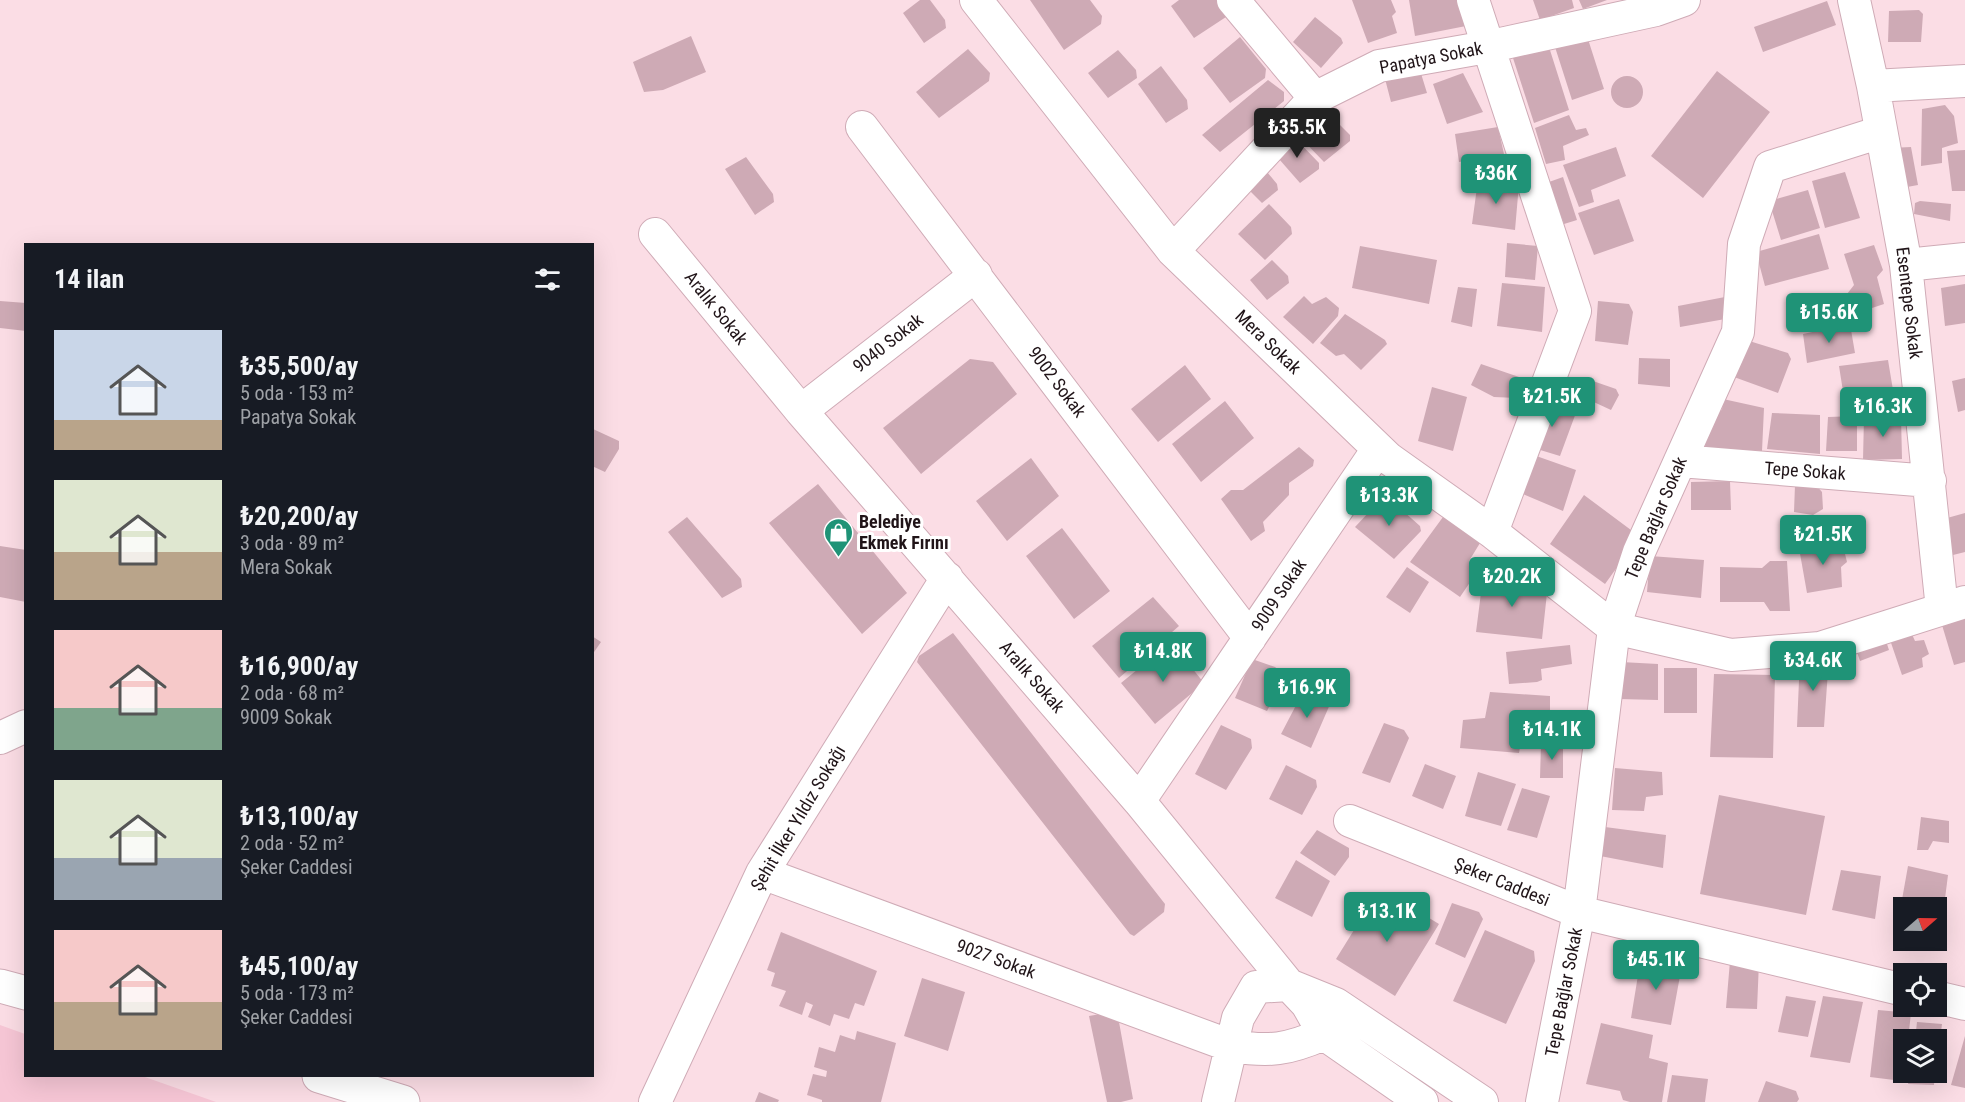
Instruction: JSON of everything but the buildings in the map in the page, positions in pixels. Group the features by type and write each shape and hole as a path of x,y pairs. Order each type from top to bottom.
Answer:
{"street":[{"name":"Mera Sokak","path":"976,0 1173,251 1388,458 1492,532 1614,628"},
{"path":"1233,0 1315,98"},
{"path":"1473,0 1575,311 1492,532"},
{"name":"Papatya Sokak","path":"1173,251 1315,98 1379,66 1487,47 1656,10 1684,0"},
{"name":"Esentepe Sokak","path":"1854,0 1873,86 1906,265 1930,481 1954,606"},
{"path":"1873,86 1965,81"},
{"name":"9002 Sokak","path":"862,126 1250,638"},
{"name":"Tepe Bağlar Sokak","path":"1547,1101 1579,912 1614,628 1639,552 1738,332 1744,244 1770,167 1881,132"},
{"name":"Aralık Sokak","path":"655,234 801,411 1139,801 1307,1005 1324,1034 1422,1102"},
{"path":"1906,265 1965,259"},
{"name":"9040 Sokak","path":"801,411 976,275"},
{"name":"9009 Sokak","path":"1139,801 1378,449"},
{"name":"Tepe Sokak","path":"1680,462 1930,481"},
{"name":"Şehit İlker Yıldız Sokağı","path":"656,1102 762,873 947,578"},
{"path":"1614,628 1731,655 1820,648 1954,606"},
{"path":"0,738 24,727"},
{"name":"Şeker Caddesi","path":"1350,821 1579,912 1893,987"},
{"name":"9027 Sokak","path":"762,873 1231,1046 1262,1051 1298,1045 1324,1034"},
{"path":"1218,1102 1238,1018 1256,987 1289,985 1336,1004 1482,1102"},
{"path":"0,986 24,992"},
{"path":"1947,1000 1965,1004"},
{"path":"321,1077 403,1102"}],"shaded area":[{"path":"0,1025 24,1034 24,1077 145,1077 216,1102 0,1102"}],"place":[{"name":"Belediye Ekmek Fırını","path":"838,558"}]}
